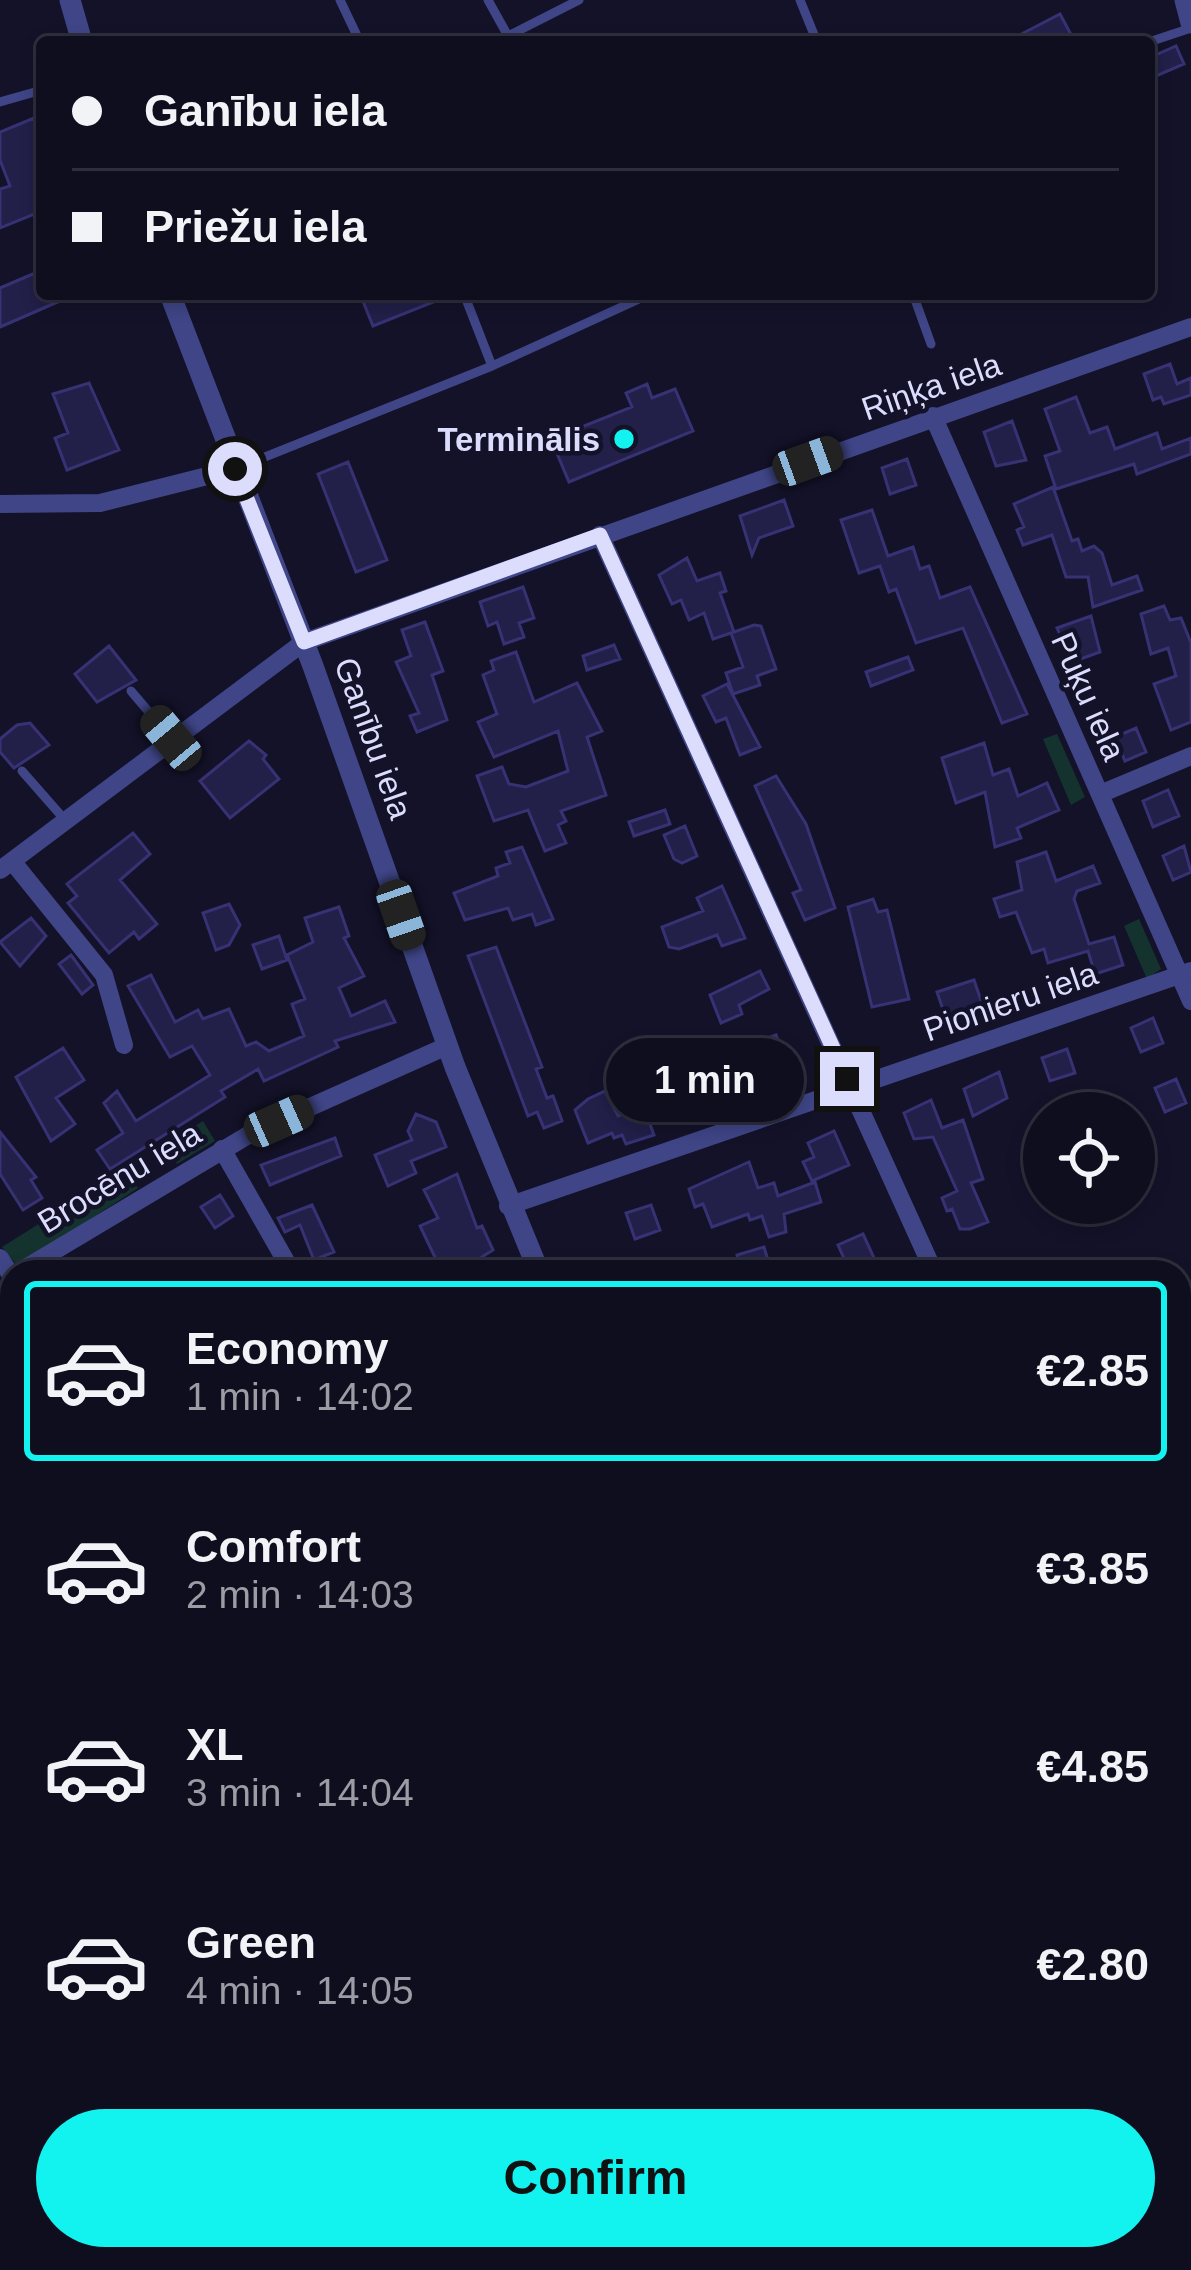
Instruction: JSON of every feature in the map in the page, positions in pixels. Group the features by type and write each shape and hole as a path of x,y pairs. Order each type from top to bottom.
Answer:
{"street":[{"path":"70,0 80,36"},
{"path":"1185,0 1191,26"},
{"name":"Ganību iela","path":"172,300 304,642 447,1046 533,1260"},
{"name":"Riņķa iela","path":"6,865 304,642 1191,327"},
{"name":"Puķu iela","path":"932,416 1185,973 1191,1001"},
{"path":"0,504 100,503 235,469"},
{"path":"600,535 929,1260"},
{"path":"1100,794 1191,756"},
{"path":"6,865 104,975 124,1045"},
{"name":"Pionieru iela","path":"508,1206 1185,973"},
{"name":"Brocēnu iela","path":"39,1260 222,1149 447,1046"},
{"path":"222,1149 285,1260"}],"lane":[{"path":"340,0 357,36"},
{"path":"488,0 508,36 579,0"},
{"path":"800,0 815,36"},
{"path":"1155,40 1191,26"},
{"path":"0,102 36,92"},
{"path":"466,300 492,366"},
{"path":"235,469 492,366 637,300"},
{"path":"916,300 931,344"},
{"path":"130,691 171,738"},
{"path":"22,771 65,820"}],"green space":[{"path":"1057,734 1085,797 1071,805 1043,739"},
{"path":"1139,919 1161,969 1147,979 1124,926"},
{"path":"203,1121 215,1141 177,1164 164,1145"},
{"path":"125,1170 138,1188 28,1260 13,1260 2,1247"}],"building":[{"path":"1060,14 1072,36 1018,36"},
{"path":"1176,46 1184,64 1155,76 1155,55"},
{"path":"34,118 36,123 36,213 0,228 0,189 10,186 0,160 0,132"},
{"path":"36,273 36,300 62,300 0,327 0,288"},
{"path":"362,300 438,300 373,326"},
{"path":"1170,364 1177,384 1191,378 1191,395 1164,404 1161,397 1153,400 1144,374"},
{"path":"89,383 119,450 67,470 55,438 68,433 53,394"},
{"path":"647,384 652,398 675,389 693,431 569,482 551,439 632,407 626,393"},
{"path":"1076,397 1090,433 1107,427 1115,449 1157,433 1162,449 1191,438 1191,454 1137,474 1134,464 1056,489 1045,456 1060,451 1045,409"},
{"path":"1012,421 1026,460 996,466 984,432"},
{"path":"907,459 916,485 890,494 882,468"},
{"path":"348,462 387,560 356,572 318,474"},
{"path":"1053,487 1072,541 1078,539 1082,551 1094,546 1102,553 1112,585 1137,576 1142,590 1093,607 1088,577 1066,577 1052,535 1023,545 1017,530 1024,527 1014,504"},
{"path":"784,500 793,526 759,538 752,555 740,516"},
{"path":"872,510 888,556 913,547 920,569 929,566 940,598 970,587 1027,714 1002,723 963,628 916,643 896,589 889,592 880,566 859,573 841,520"},
{"path":"687,558 697,581 720,573 726,591 720,593 734,632 713,639 704,613 689,620 681,600 672,604 659,575"},
{"path":"523,587 534,618 519,623 524,637 504,644 497,622 488,626 480,602"},
{"path":"1164,606 1170,620 1181,618 1191,643 1191,722 1171,730 1154,684 1176,676 1168,648 1151,654 1141,614"},
{"path":"1091,616 1100,652 1072,662 1057,628"},
{"path":"425,622 443,671 432,675 447,720 417,732 410,716 419,713 396,662 411,656 402,630"},
{"path":"761,626 776,669 757,676 760,685 733,694 726,673 743,667 731,633"},
{"path":"614,645 620,659 587,670 583,656"},
{"path":"109,646 136,680 97,702 75,674"},
{"path":"516,652 534,702 577,683 602,731 587,737 606,795 561,811 566,821 558,825 566,843 545,851 528,810 494,821 477,776 502,767 509,784 526,787 568,771 558,731 494,757 478,722 497,714 483,675 494,670 491,661"},
{"path":"908,657 913,670 871,686 866,672"},
{"path":"727,684 760,747 740,755 726,718 716,722 703,696"},
{"path":"30,723 49,745 14,768 0,752 0,739 17,725"},
{"path":"1136,728 1146,752 1125,761 1115,737"},
{"path":"249,741 266,755 263,759 279,779 230,818 200,781"},
{"path":"984,743 993,775 1009,769 1018,796 1047,783 1059,810 1017,828 1021,838 995,847 985,792 956,803 942,758"},
{"path":"776,776 806,824 835,908 805,920 793,893 801,890 755,786"},
{"path":"1168,790 1179,816 1153,827 1143,801"},
{"path":"665,810 670,824 634,836 629,822"},
{"path":"685,826 697,856 682,863 674,859 664,835"},
{"path":"133,833 150,854 120,880 157,924 139,939 134,932 109,953 68,903 77,896 67,884"},
{"path":"1184,846 1191,872 1173,880 1163,856"},
{"path":"522,847 553,919 536,925 532,914 513,920 508,908 465,920 454,893 498,876 496,868 510,863 506,852"},
{"path":"1046,852 1056,881 1093,866 1100,883 1077,891 1074,899 1089,944 1114,937 1123,965 1095,974 1088,951 1048,963 1044,949 1032,953 1016,912 1000,917 994,899 1022,890 1017,862"},
{"path":"722,886 745,938 722,946 717,935 679,949 669,947 662,927 703,911 697,898"},
{"path":"873,899 878,912 887,910 909,999 872,1007 848,907"},
{"path":"229,904 240,925 229,945 216,950 203,913"},
{"path":"339,907 349,936 344,938 364,976 339,988 351,1016 385,1001 395,1022 335,1041 338,1047 264,1081 258,1069 221,1091 225,1097 110,1169 97,1150 123,1133 104,1103 117,1091 136,1121 210,1075 192,1046 170,1057 128,986 151,975 175,1022 198,1010 203,1019 229,1009 246,1046 256,1042 269,1051 304,1036 292,1004 305,999 287,955 313,942 305,918"},
{"path":"31,918 46,936 20,966 0,942"},
{"path":"279,936 287,960 262,969 253,945"},
{"path":"496,947 542,1067 536,1069 547,1098 553,1096 562,1121 544,1128 537,1112 528,1116 468,956"},
{"path":"71,955 93,985 82,994 59,964"},
{"path":"760,971 769,989 739,1005 742,1014 721,1023 710,995"},
{"path":"974,980 986,1015 949,1027 937,992"},
{"path":"1153,1018 1163,1043 1141,1052 1131,1028"},
{"path":"776,1035 785,1057 727,1080 731,1091 650,1124 654,1135 626,1144 622,1135 614,1138 612,1133 588,1143 575,1110 588,1099 605,1091 618,1116 651,1105 645,1091 652,1088 648,1081 698,1060 693,1047 719,1037 726,1054"},
{"path":"63,1048 84,1080 56,1098 75,1124 51,1141 16,1077"},
{"path":"1067,1049 1075,1073 1050,1081 1042,1058"},
{"path":"999,1072 1007,1098 973,1116 964,1089"},
{"path":"1176,1079 1186,1103 1165,1112 1155,1088"},
{"path":"931,1100 942,1128 963,1120 983,1179 971,1183 988,1222 970,1229 960,1229 952,1209 947,1211 942,1198 957,1191 933,1137 914,1139 904,1113"},
{"path":"416,1114 436,1122 446,1147 411,1161 416,1173 388,1186 375,1155 412,1140 408,1131"},
{"path":"834,1131 849,1165 812,1181 803,1162 814,1157 808,1143"},
{"path":"0,1132 36,1177 31,1180 42,1198 23,1210 0,1174"},
{"path":"335,1138 341,1156 270,1185 261,1165"},
{"path":"749,1162 758,1188 774,1183 778,1196 815,1182 821,1202 784,1214 786,1232 769,1237 762,1216 750,1220 748,1214 712,1227 703,1204 695,1207 689,1189"},
{"path":"457,1174 477,1228 482,1226 493,1250 477,1260 436,1260 420,1226 438,1218 424,1190"},
{"path":"220,1195 233,1216 215,1228 201,1207"},
{"path":"312,1205 334,1252 314,1260 300,1225 285,1232 278,1218"},
{"path":"651,1205 660,1230 635,1239 626,1213"},
{"path":"863,1234 875,1260 845,1260 838,1245"},
{"path":"764,1247 768,1260 738,1260 737,1255"}],"place":[{"name":"Terminālis","path":"624,439"}],"route":[{"path":"235,469 304,642 600,535 847,1079"}]}
